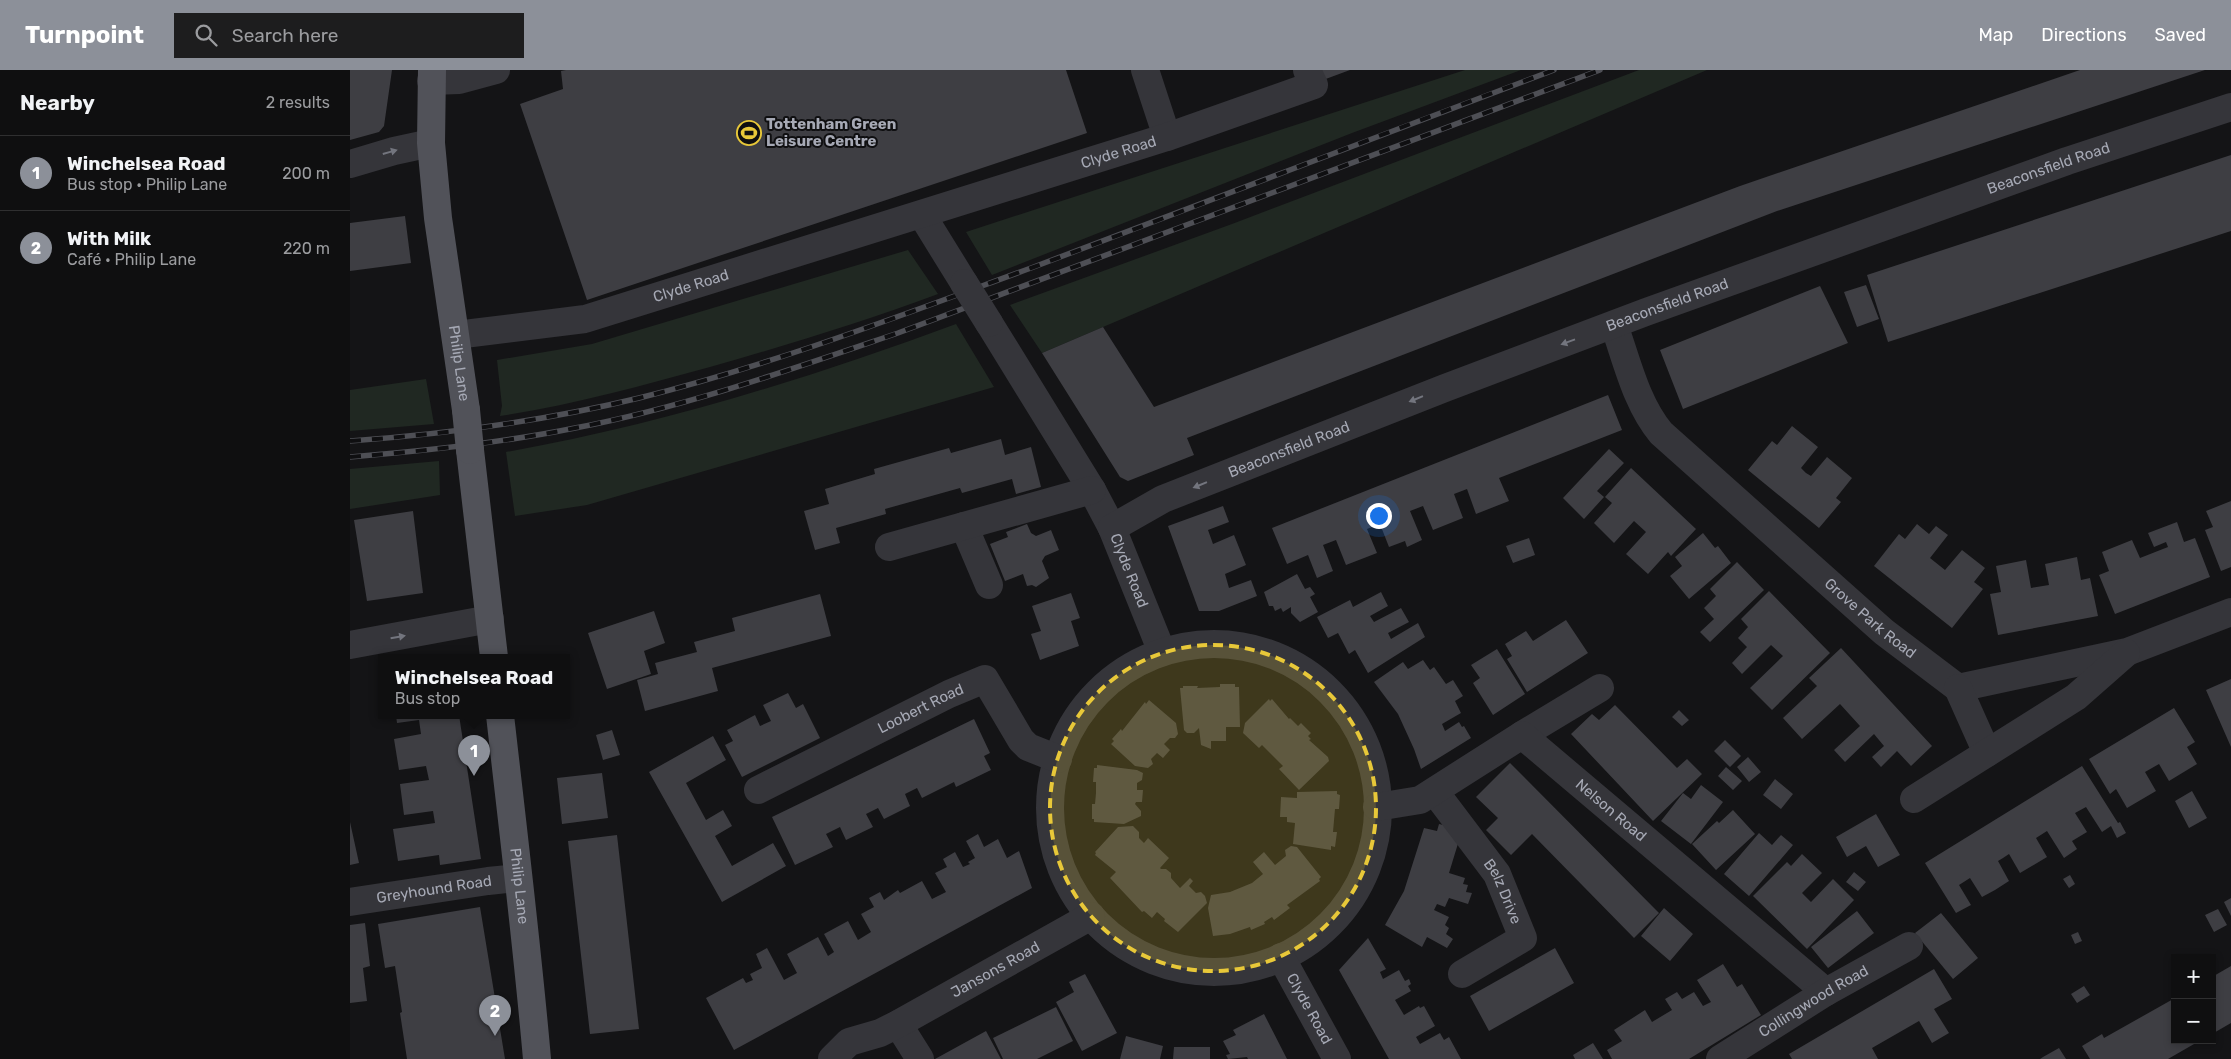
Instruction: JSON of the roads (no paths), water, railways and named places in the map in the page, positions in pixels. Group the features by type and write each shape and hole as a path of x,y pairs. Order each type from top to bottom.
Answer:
{"main road":[{"name":"Philip Lane","path":"431,75 431,143 438,218 466,410 494,654"},
{"name":"Philip Lane","path":"500,719 532,993 537,1059"}],"street":[{"path":"431,75 459,80 496,70"},
{"path":"1145,70 1167,137"},
{"name":"Clyde Road","path":"456,336 585,319 1167,137 1310,78"},
{"name":"Beaconsfield Road","path":"1112,528 1163,499 1445,388 2067,161 2231,107"},
{"path":"350,164 394,151 431,143"},
{"name":"Clyde Road","path":"922,215 1092,490 1112,528 1162,652"},
{"name":"Grove Park Road","path":"1614,325 1642,403 1650,420 1661,433 1884,632 1958,688"},
{"path":"888,547 1092,490"},
{"path":"964,526 989,585"},
{"path":"1987,753 1958,688 2127,652 2231,612"},
{"path":"350,645 490,619"},
{"path":"1195,645 1237,646 1278,658 1308,675 1334,697 1362,740 1373,773 1377,807 1374,841 1370,857 1356,889 1336,917 1311,940 1281,957 1258,966 1232,971 1181,969 1133,951 1105,931 1091,916 1065,876 1054,844 1051,827 1050,792 1058,759 1071,727 1080,713 1103,687 1130,667 1162,652 1195,645"},
{"path":"1914,799 2076,697 2127,652"},
{"name":"Loobert Road","path":"758,790 949,694 985,679 1020,740 1028,747 1058,759"},
{"path":"1377,807 1411,803 1435,792 1522,735 1600,688"},
{"name":"Nelson Road","path":"1522,735 1826,992"},
{"name":"Belz Drive","path":"1435,792 1497,874 1524,938 1462,974"},
{"name":"Greyhound Road","path":"350,902 518,878"},
{"name":"Jansons Road","path":"832,1059 849,1042 880,1033 898,1024 1091,916"},
{"name":"Collingwood Road","path":"1720,1059 1826,992 1909,946"},
{"name":"Clyde Road","path":"1281,957 1337,1059"},
{"path":"898,1024 920,1059"}],"railway":[{"path":"350,441 423,435 495,426 603,406 689,385 787,355 1031,268 1554,70"},
{"path":"350,457 463,446 547,433 657,409 738,386 898,333 1600,70"}],"place":[{"name":"Tottenham Green Leisure Centre","path":"749,133"},
{"name":"Winchelsea Road","path":"474,776"},
{"name":"With Milk","path":"495,1036"}]}
